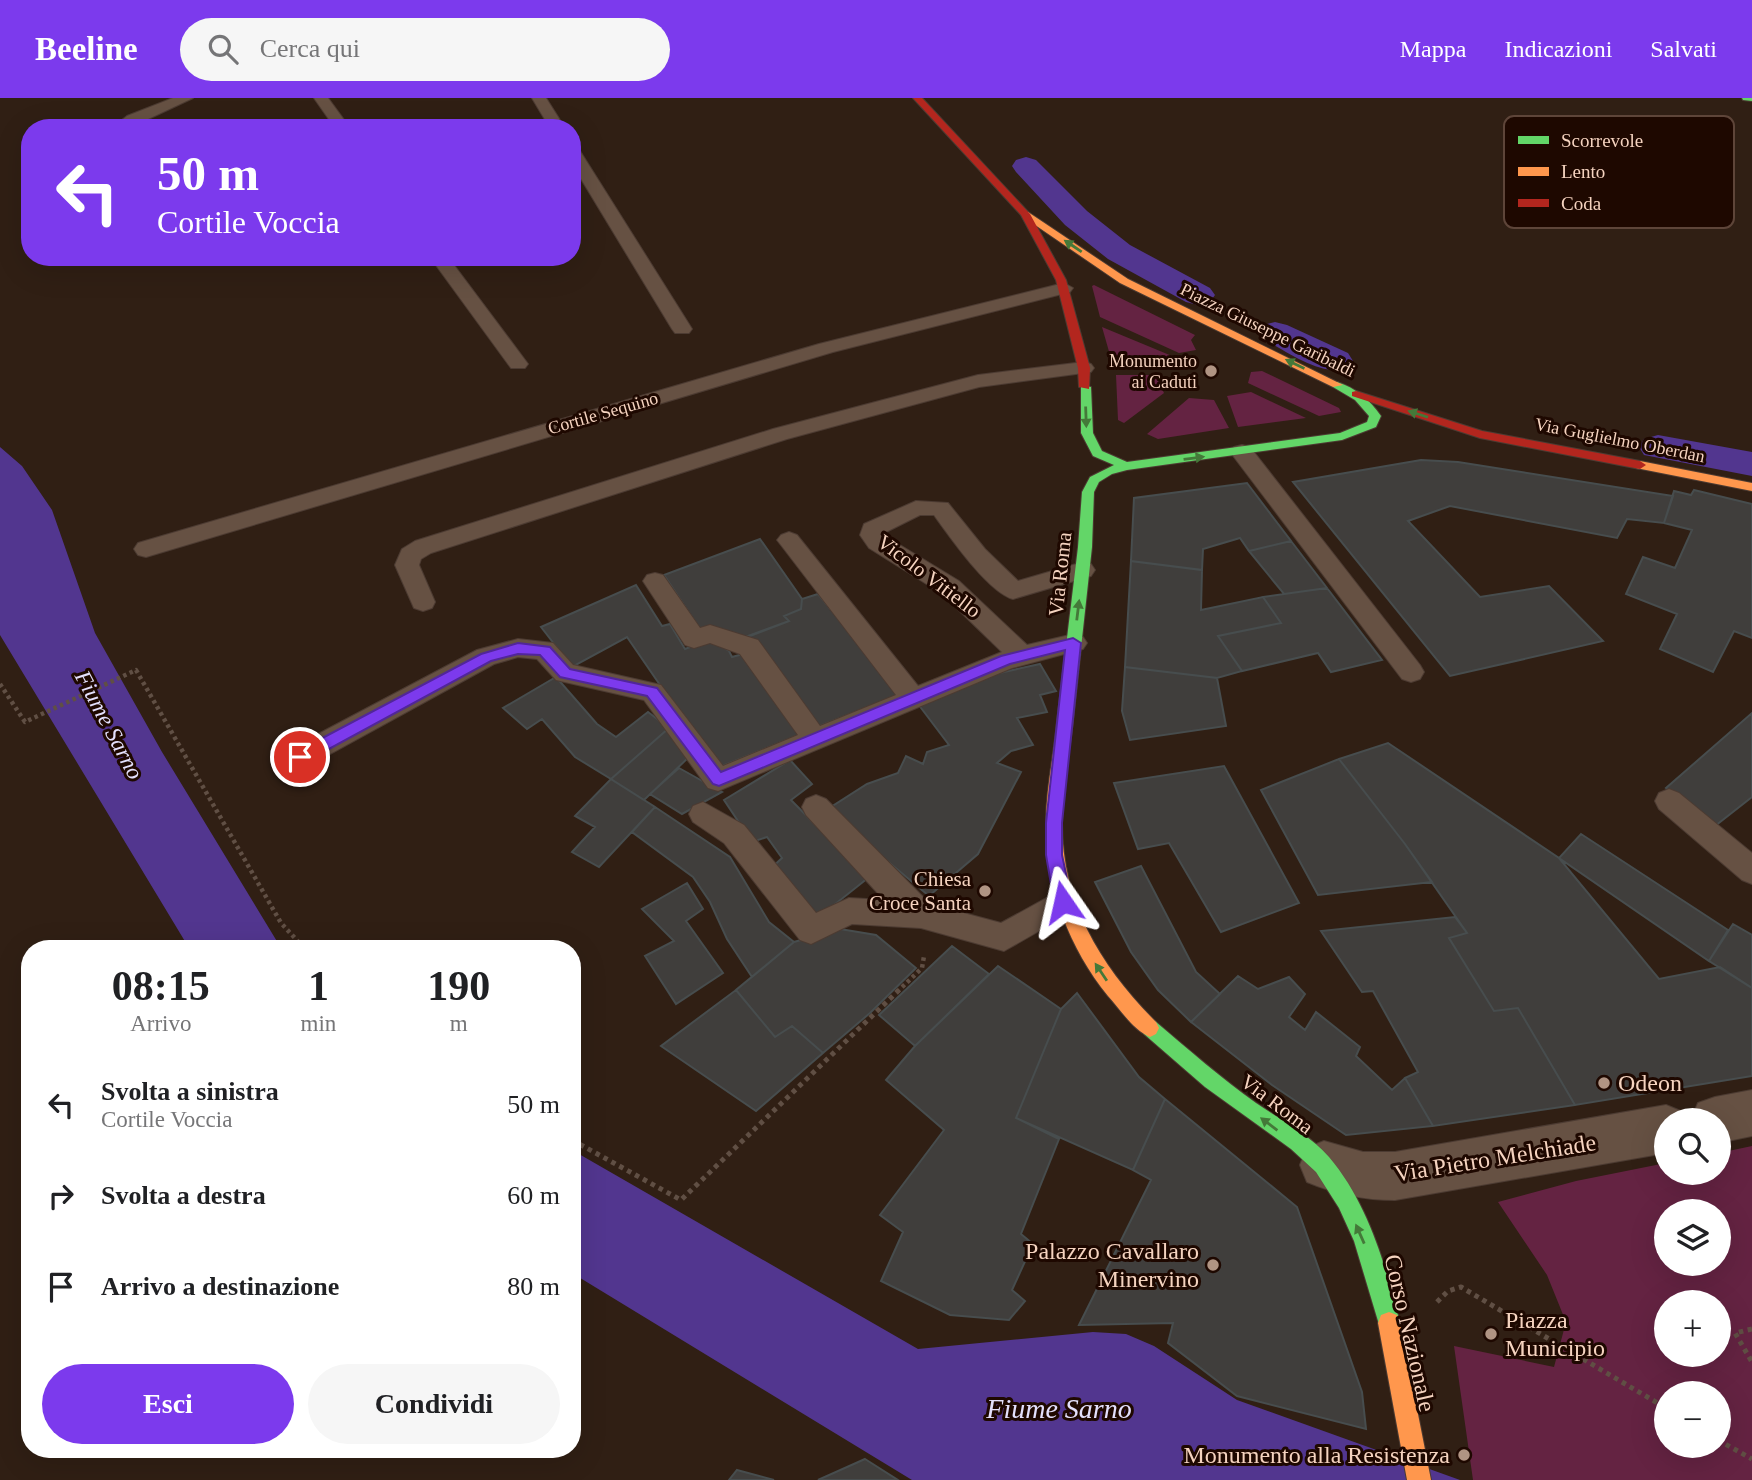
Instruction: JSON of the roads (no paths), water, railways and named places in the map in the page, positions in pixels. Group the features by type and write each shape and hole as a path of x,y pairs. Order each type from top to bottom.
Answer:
{"main road":[{"path":"1746,98 1752,99"},
{"path":"927,102 1025,215 1062,284 1084,368 1087,433 1097,453 1126,466"},
{"name":"Piazza Giuseppe Garibaldi","path":"1025,215 1124,281 1356,394 1368,404 1375,416 1372,424 1342,436 1126,466"},
{"path":"1062,284 1071,274 1091,271 1124,281"},
{"name":"Via Guglielmo Oberdan","path":"1356,394 1480,434 1752,487"},
{"path":"1342,436 1390,433"},
{"name":"Via Guglielmo Oberdan","path":"1423,433 1480,434"},
{"name":"Via Roma","path":"1126,466 1108,471 1094,480 1088,492 1083,570 1054,823 1054,855 1063,902 1080,942 1113,990 1153,1032 1194,1068 1324,1165"},
{"name":"Corso Nazionale","path":"1324,1165 1349,1208 1371,1258 1386,1311 1419,1480"}],"street":[{"path":"1731,1117 1752,1113"},
{"name":"Via Pietro Melchiade","path":"1324,1165 1363,1176 1395,1176 1654,1131"}],"lane":[{"path":"132,119 186,98"},
{"path":"321,98 336,119"},
{"path":"539,98 552,119"},
{"path":"581,166 682,329"},
{"path":"446,266 518,365"},
{"name":"Cortile Sequino","path":"146,549 826,348 1062,284"},
{"path":"423,603 407,565 410,555 423,547 780,433 978,381 1084,368"},
{"path":"1242,452 1410,672"},
{"name":"Vicolo Vitiello","path":"1022,656 975,608 950,587 877,542 872,535 872,529 916,508 940,508 977,555 1013,591 1083,570"},
{"path":"789,540 913,698"},
{"path":"654,581 694,639 710,634 749,647 815,739"},
{"path":"300,757 486,657 518,648 544,650 565,673 652,692 719,780 913,698 1022,656 1073,643"},
{"path":"1669,801 1752,871"},
{"path":"816,807 921,915"},
{"path":"703,814 734,834 811,930 849,911 921,915 1004,937 1063,902"}],"water":[{"name":"Fiume Sarno","path":"0,447 22,466 52,510 95,633 162,752 276,940 184,940 0,635"},
{"name":"Fiume Sarno","path":"581,1155 918,1349 1093,1332 1126,1334 1154,1346 1237,1400 1460,1480 912,1480 581,1278"}],"waterway":[{"path":"1026,166 1076,218 1119,252 1198,295"},
{"path":"1275,332 1335,361"},
{"path":"1658,447 1752,464"}],"place":[{"name":"Monumento ai Caduti","path":"1211,371"},
{"name":"Chiesa Croce Santa","path":"985,891"},
{"name":"Odeon","path":"1604,1083"},
{"name":"Palazzo Cavallaro Minervino","path":"1213,1265"},
{"name":"Piazza Municipio","path":"1491,1334"},
{"name":"Monumento alla Resistenza","path":"1464,1455"}]}
